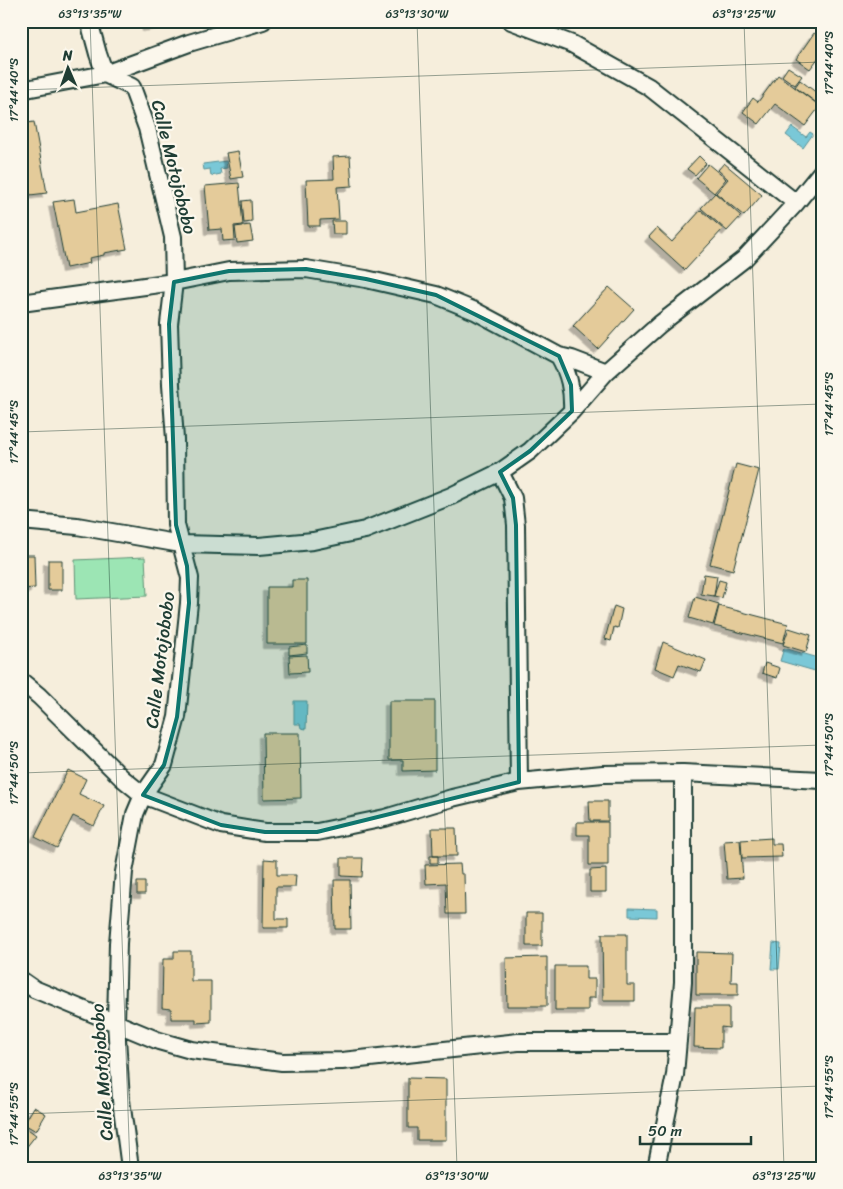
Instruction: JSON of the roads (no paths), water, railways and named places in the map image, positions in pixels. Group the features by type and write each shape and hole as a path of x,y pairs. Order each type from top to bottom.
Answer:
{"street":[{"path":"89,21 105,74"},
{"path":"21,90 105,74 189,43 263,21"},
{"path":"512,21 572,44 649,86 796,203"},
{"name":"Calle Motojobobo","path":"105,74 132,87 146,128 173,237 174,282 169,324 175,439 176,525 190,578 177,717 164,765 143,795 135,814 124,872 118,943 116,1022 121,1100 130,1168"},
{"path":"21,521 77,526 181,544 259,546 313,541 365,530 451,496 500,472 530,451 572,411 606,372 660,324 744,259 796,203 822,171"},
{"path":"21,303 174,282 229,271 306,269 366,278 436,295 475,311 559,356 606,372"},
{"path":"559,356 568,372 573,395 572,411"},
{"path":"500,472 513,498 516,526 519,782"},
{"path":"21,681 39,696 122,778 143,795 221,824 265,832 317,832 385,818 452,798 519,782 603,774 683,773 822,780"},
{"path":"656,1168 675,1075 683,982 683,773"},
{"path":"21,980 34,989 159,1041 191,1050 282,1062 342,1061 518,1042 678,1042"}],"water":[{"path":"792,127 806,137 810,132 813,134 803,148 786,135"},
{"path":"226,161 227,168 220,169 221,174 211,176 210,169 204,170 203,164"},
{"path":"784,648 822,659 822,673 780,661"},
{"path":"294,701 307,701 306,729 301,728 300,724 294,724"},
{"path":"629,908 657,909 657,917 629,916"},
{"path":"773,943 781,944 779,969 771,969"}]}
